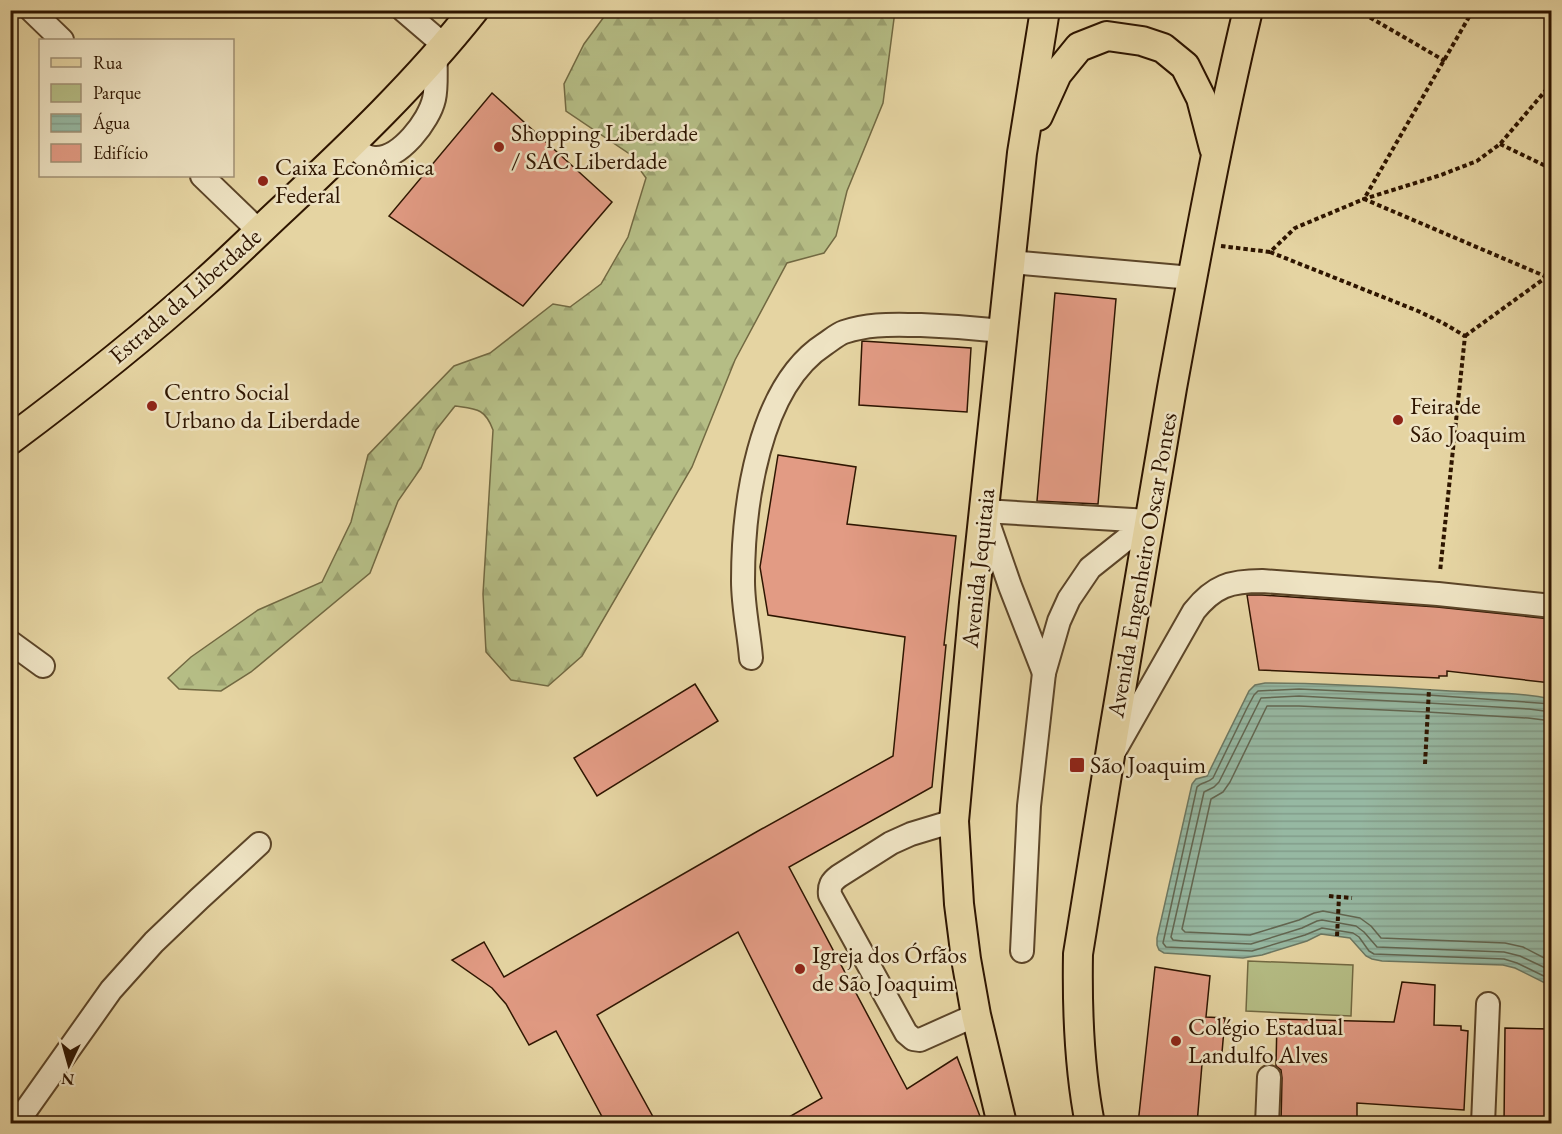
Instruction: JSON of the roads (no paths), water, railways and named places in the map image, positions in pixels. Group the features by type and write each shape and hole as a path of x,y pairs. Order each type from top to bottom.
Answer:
{"main road":[{"name":"Estrada da Liberdade","path":"10,440 68,397 205,282 351,145 440,51 474,10"},
{"name":"Avenida Jequitaia","path":"1002,1124 976,1015 966,958 959,904 954,821 1022,153 1045,10"},
{"name":"Avenida Engenheiro Oscar Pontes","path":"1090,1124 1082,1075 1077,1010 1077,954 1192,278 1248,10"},
{"path":"1022,153 1057,74 1079,47 1107,36 1142,41 1163,48 1185,66 1201,98 1216,156"}],"street":[{"path":"31,10 61,39"},
{"path":"351,145 363,155 374,158 387,157 398,151 418,130 431,110 435,96 440,51 403,10"},
{"path":"203,177 259,231"},
{"path":"1010,262 1192,278"},
{"path":"751,658 743,583 746,527 754,467 770,418 788,381 813,352 842,333 878,324 1003,330"},
{"path":"1044,674 984,511 1149,521"},
{"path":"1022,951 1029,806 1044,674 1059,621 1069,599 1090,568 1149,521"},
{"path":"1109,762 1194,611 1205,597 1221,587 1240,581 1262,581 1438,594 1551,606"},
{"path":"10,642 43,666"},
{"path":"954,821 911,834 891,843 838,876 832,882 830,895 906,1034 913,1039 920,1040 976,1015"},
{"path":"16,1124 111,990 154,942 259,844"},
{"path":"1483,1124 1488,1004"},
{"path":"1267,1124 1269,1077"}],"water":[{"path":"1265,683 1335,684 1501,693 1551,699 1551,986 1515,968 1503,965 1372,959 1366,956 1350,938 1321,934 1307,941 1262,955 1243,958 1164,953 1159,950 1157,938 1192,784 1196,779 1207,776 1249,691 1255,685"}],"place":[{"name":"Shopping Liberdade / SAC Liberdade","path":"499,147"},
{"name":"Caixa Econômica Federal","path":"263,181"},
{"name":"Centro Social Urbano da Liberdade","path":"152,406"},
{"name":"Feira de São Joaquim","path":"1398,420"},
{"name":"São Joaquim","path":"1077,765"},
{"name":"Igreja dos Órfãos de São Joaquim","path":"800,969"},
{"name":"Colégio Estadual Landulfo Alves","path":"1176,1041"}]}
